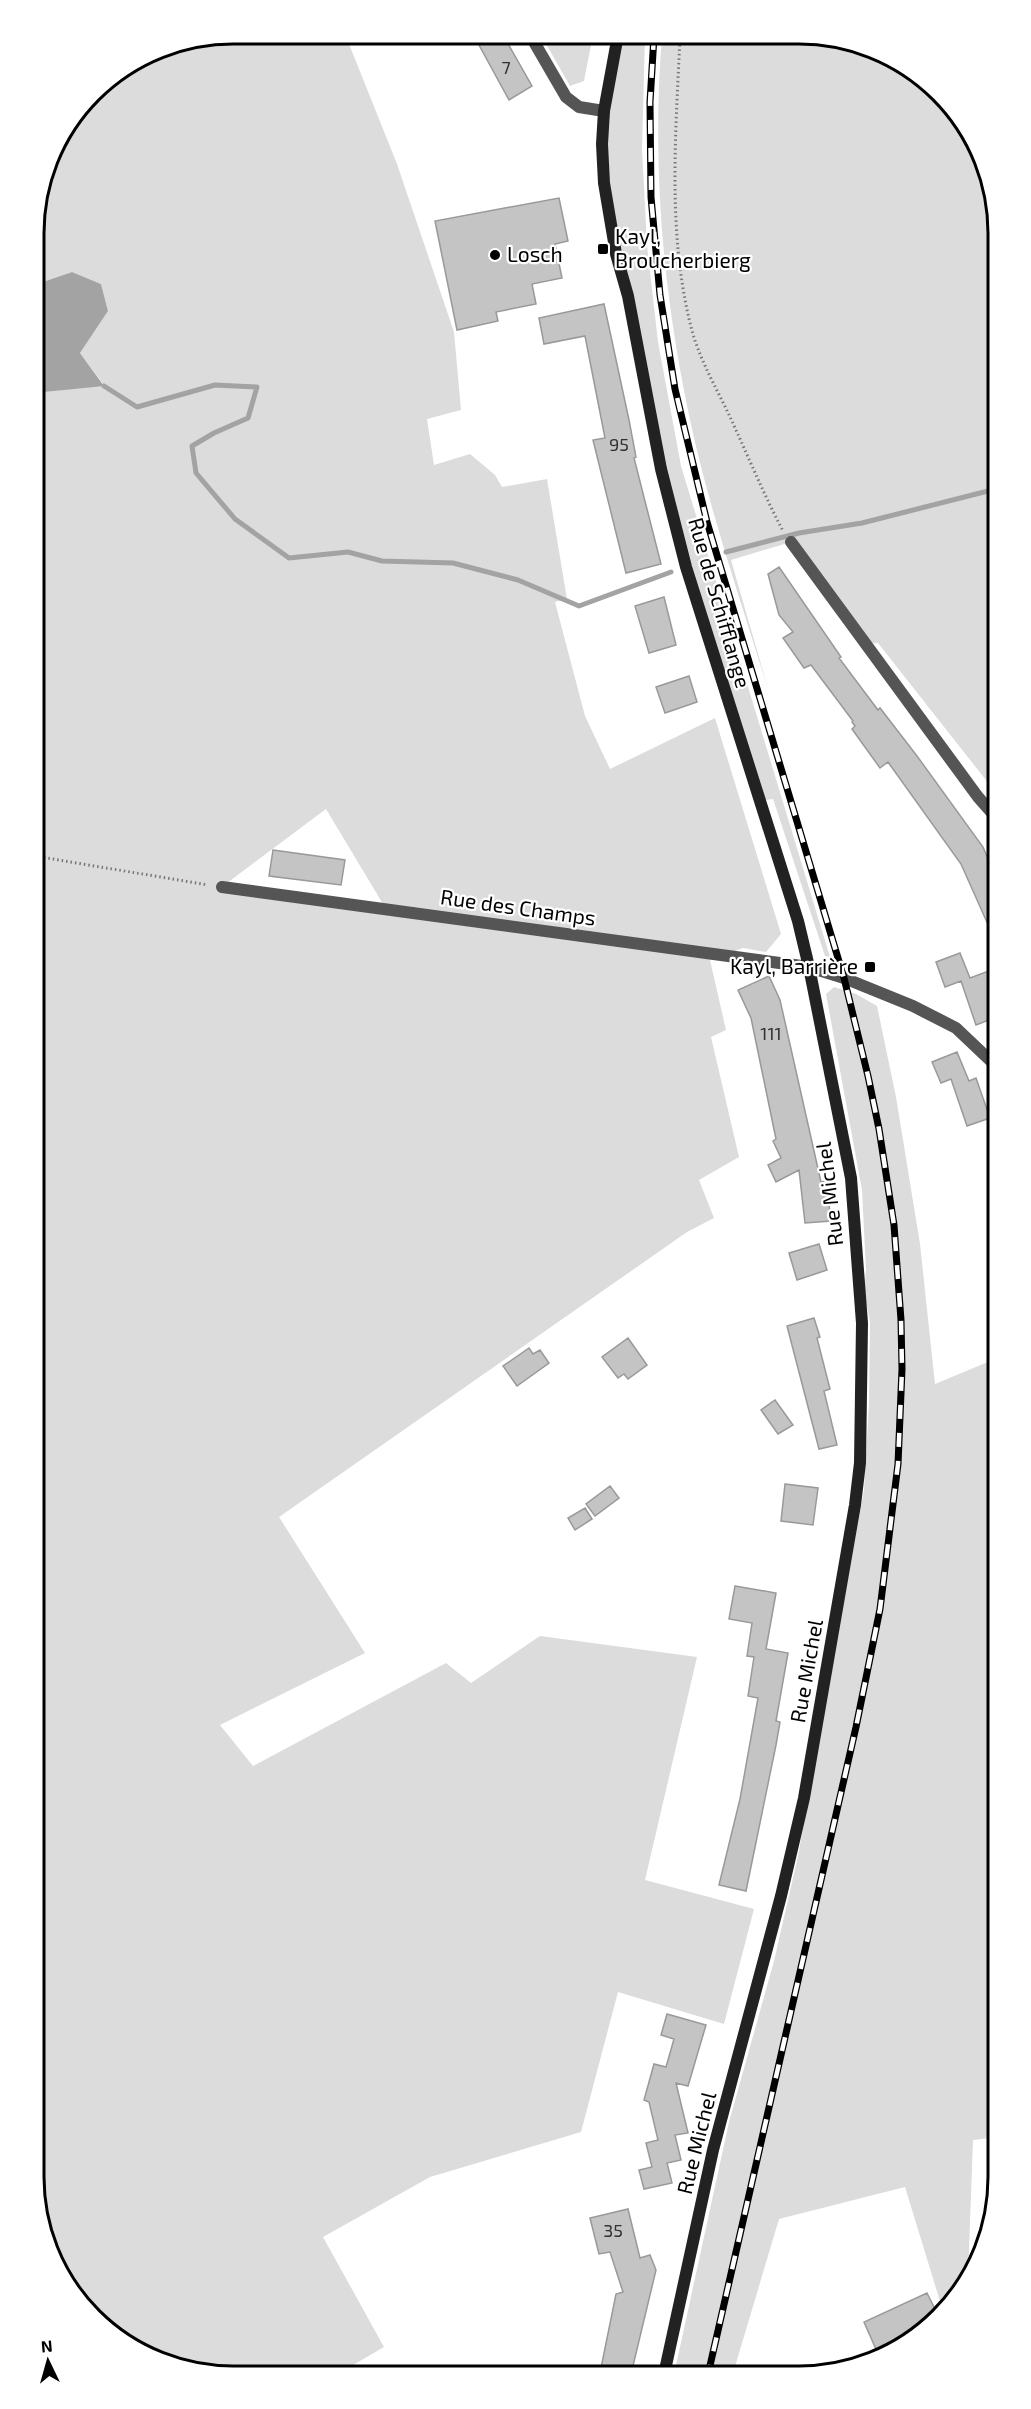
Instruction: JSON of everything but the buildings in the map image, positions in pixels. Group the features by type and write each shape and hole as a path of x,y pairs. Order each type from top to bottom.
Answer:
{"main road":[{"name":"Rue de Schifflange","path":"616,44 604,111 604,183 616,254 628,296 661,469 686,567 781,866 809,967"},
{"name":"Rue Michel","path":"666,2366 713,2150 781,1896 804,1798 847,1562 860,1463 862,1323 851,1178 809,967"}],"street":[{"path":"535,44 566,97 579,107 604,111"},
{"path":"791,542 988,808"},
{"name":"Rue des Champs","path":"222,887 809,967"},
{"path":"809,967 844,978 913,1006 956,1028 988,1058"}],"path":[{"path":"680,44 675,146 676,225 689,319 703,360 782,530"},
{"path":"44,857 222,887"}],"shaded area":[{"path":"349,44 397,164 454,332 461,410 427,419 434,465 470,454 495,475 502,487 547,479 567,599 555,602 585,716 610,769 715,718 781,934 766,952 743,948 710,960 726,1030 711,1037 739,1157 699,1180 714,1218 687,1232 279,1517 365,1653 220,1725 253,1766 446,1663 471,1683 540,1636 697,1657 645,1880 754,1909 724,2024 618,1992 581,2132 430,2177 323,2237 384,2347 351,2366 220,2365 195,2362 149,2346 127,2334 108,2319 75,2282 54,2237 45,2201 44,392 104,385 80,353 108,311 101,284 72,272 44,282 45,208 50,183 63,149 83,117 108,90 138,69 160,58 208,45","holes":["326,809 386,909 223,886"]},
{"path":"546,44 591,44 584,81 570,86"},
{"path":"617,44 645,44 642,149 647,245 658,342 681,466 830,957 825,956 773,799 759,801 686,567 604,183 602,144"},
{"path":"662,44 811,44 836,47 882,63 914,83 948,117 973,160 981,183 988,232 988,782 878,643 865,644 791,542 731,560 769,692 710,502 684,388 668,288 663,238 659,188"},
{"path":"72,272 101,284 108,311 80,353 104,386 44,392 44,282"},
{"path":"834,987 856,994 877,1006 896,1097 920,1244 935,1384 987,1362 987,2138 973,2140 969,2258 956,2282 940,2302 905,2187 779,2219 735,2366 676,2366 729,2122 774,1961 798,1856 864,1490 869,1404 870,1322 864,1291 866,1270 862,1190 826,994"}],"waterway":[{"path":"104,386 137,407 215,385 257,387 248,418 192,446 196,473 235,519 289,558 348,552 382,561 453,563 518,580 579,606 671,572"},
{"path":"726,552 799,533 862,523 988,491"}],"railway":[{"path":"654,44 650,102 651,197 660,295 675,389 707,522 844,978 868,1076 894,1225 901,1320 902,1369 898,1464 880,1609 856,1727 710,2366"}],"place":[{"name":"Kayl, Broucherbierg","path":"603,249"},
{"name":"Losch","path":"495,255"},
{"name":"Kayl, Barrière","path":"870,967"}]}
